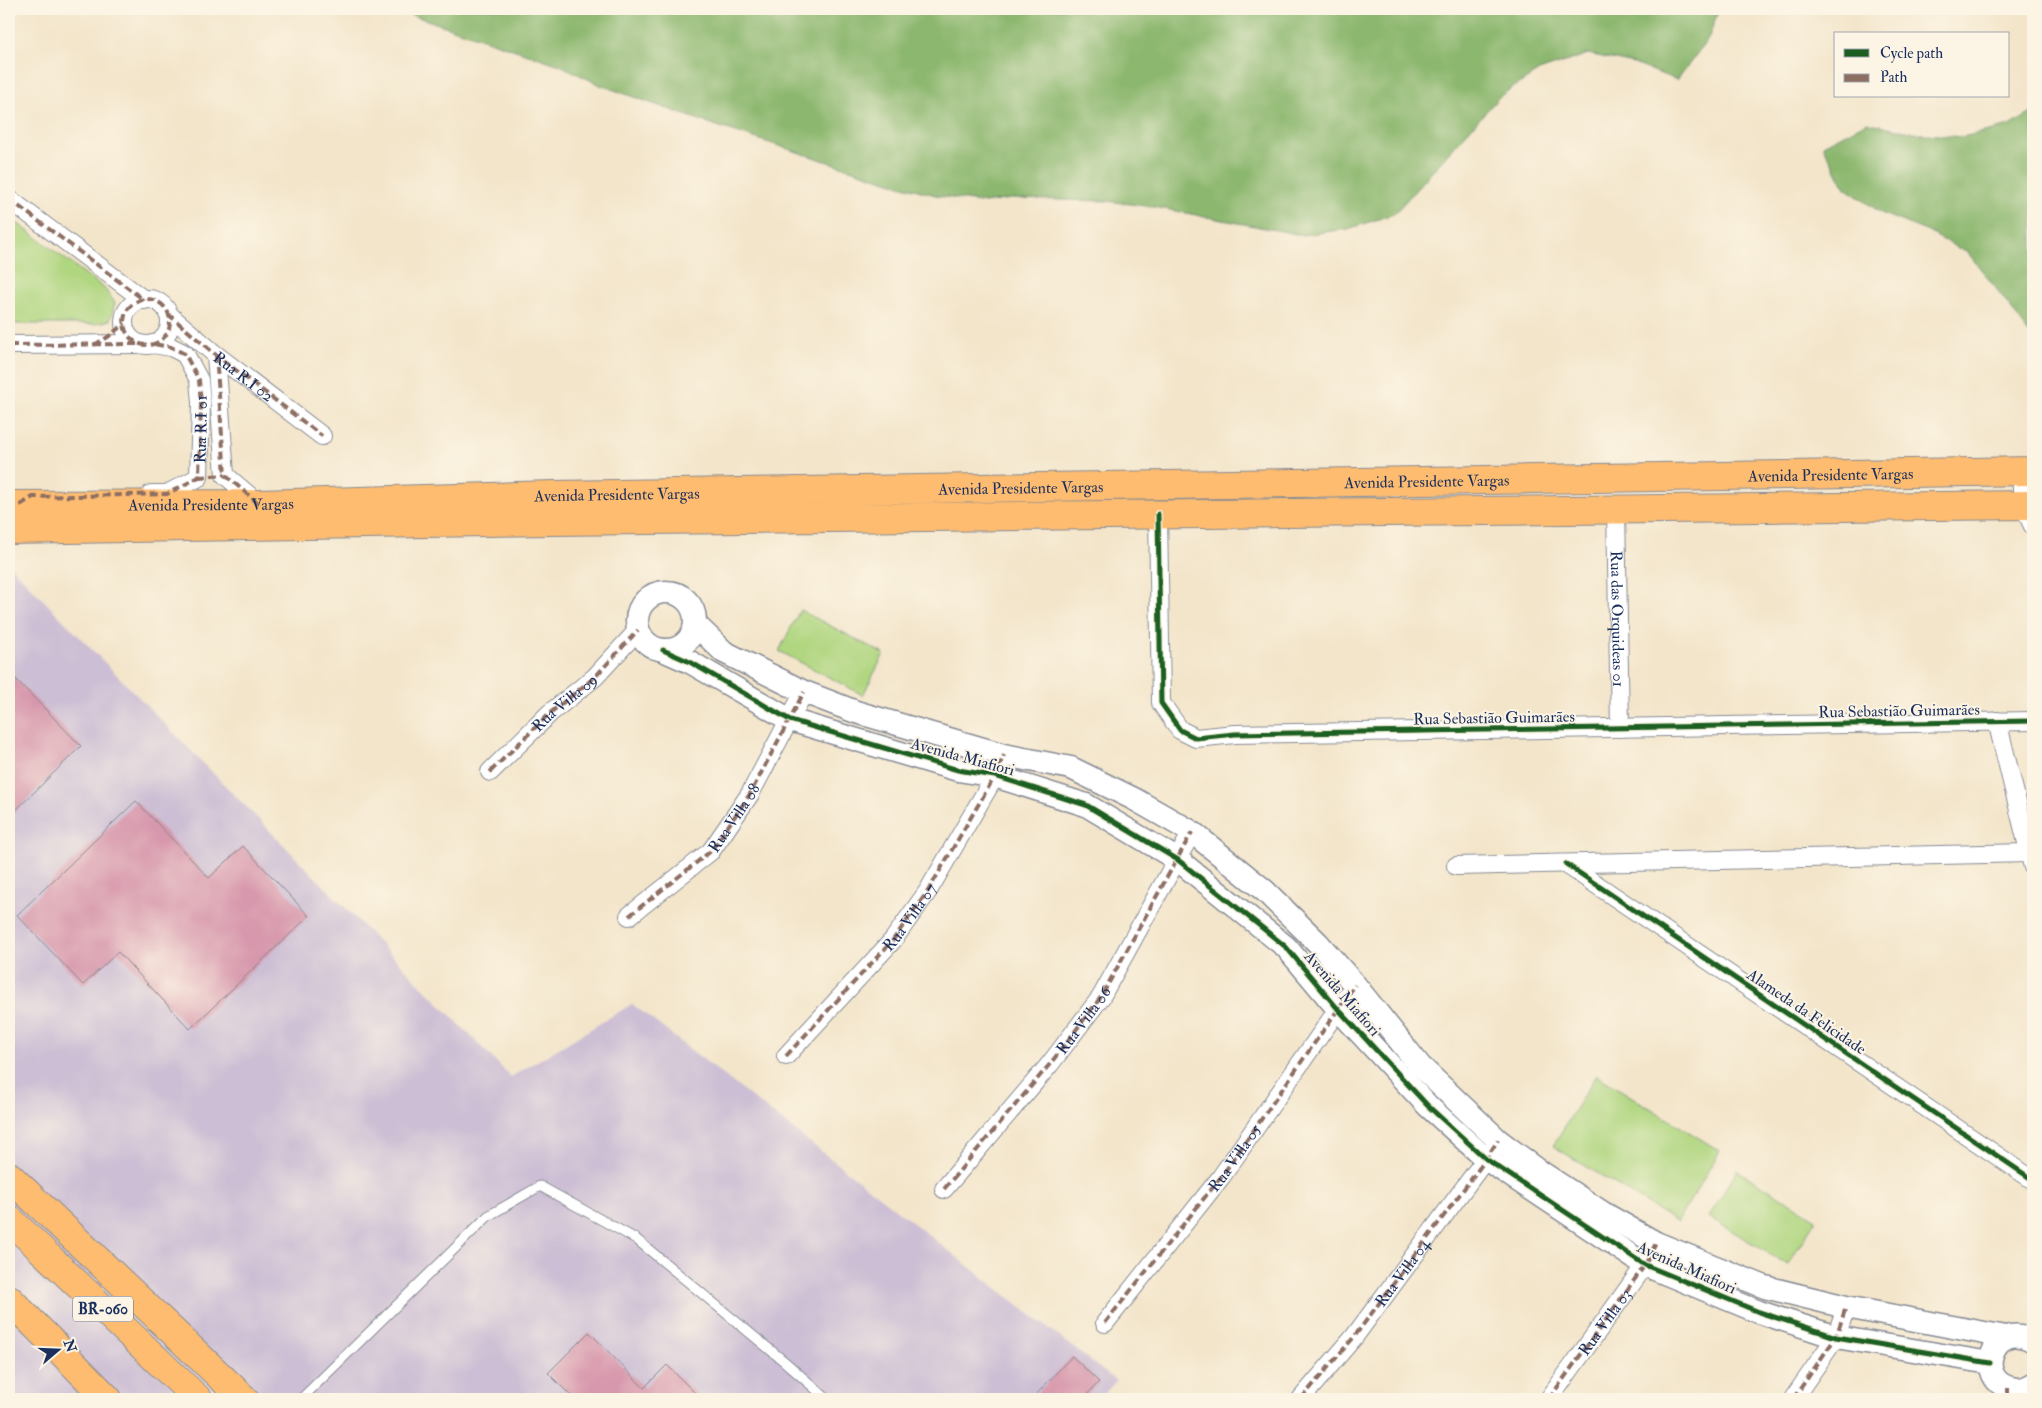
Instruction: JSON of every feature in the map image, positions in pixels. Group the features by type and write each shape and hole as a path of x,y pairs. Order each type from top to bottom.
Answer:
{"main road":[{"name":"Avenida Presidente Vargas","path":"14,505 259,504 564,495 2027,472"},
{"path":"837,491 837,518"},
{"name":"Avenida Presidente Vargas","path":"9,530 1616,509 2030,512"},
{"path":"9,1176 244,1399"},
{"name":"BR-060","path":"9,1219 198,1399"},
{"path":"9,1298 108,1399"},
{"path":"52,1344 69,1379 89,1399"}],"street":[{"path":"9,199 144,300 158,302 168,314 169,329 160,341 146,344 127,333 125,323 127,312 131,306 144,300"},
{"name":"Rua R.I 02","path":"168,314 216,355 322,436"},
{"path":"94,345 108,337 125,323"},
{"name":"Rua R.I 01","path":"9,345 146,344 171,347 185,354 199,380 201,403 199,477 167,494 33,497 14,505"},
{"name":"Rua R.I 01","path":"216,355 225,475 259,504"},
{"path":"2027,472 2030,512"},
{"path":"199,477 225,475"},
{"name":"Rua das Orquideas 01","path":"1616,509 1620,728"},
{"name":"Rua Sebastião Guimarães","path":"1158,514 1160,703 1180,730 1196,738 1235,734 2033,721"},
{"path":"669,592 680,596 688,603 694,613 695,624 692,635 684,644 674,649 663,650 652,647 644,640 638,630 637,619 640,608 648,599 658,593 669,592"},
{"name":"Avenida Miafiori","path":"695,624 724,652 804,692 856,712 1004,755 1071,768 1134,798 1192,832 1265,891 1318,942 1420,1066 1498,1140 1542,1174 1603,1213 1656,1243 1765,1287 1846,1307 2006,1338 2016,1335 2033,1341"},
{"name":"Rua Villa 09","path":"490,772 550,713 595,677 638,630"},
{"name":"Avenida Miafiori","path":"663,650 690,662 790,720 958,770 995,776 1086,804 1178,860 1286,947 1338,1008 1428,1106 1486,1159 1645,1266 1759,1312 1836,1337 1990,1363"},
{"name":"Rua Villa 08","path":"629,916 711,851 750,794 804,692"},
{"path":"1456,866 2031,860 1997,721"},
{"name":"Rua Villa 07","path":"786,1056 893,940 928,891 995,776 1004,755"},
{"name":"Rua Villa 06","path":"944,1189 1050,1064 1101,996 1192,832"},
{"name":"Alameda da Felicidade","path":"1566,864 2033,1180"},
{"name":"Rua Villa 05","path":"1105,1323 1221,1178 1355,985"},
{"name":"Rua Villa 04","path":"1301,1399 1354,1337 1486,1159 1498,1140"},
{"name":"Rua Villa 03","path":"1549,1399 1645,1266 1656,1243"},
{"path":"1793,1399 1836,1337 1846,1307"},
{"path":"2006,1338 1997,1344 1992,1353 1990,1363 1996,1378 2021,1392"}],"lane":[{"path":"301,1399 488,1216 540,1186 636,1239 827,1399"}],"shaded area":[{"path":"9,565 511,1077 632,1004 1116,1381 1099,1399 9,1399"}],"green space":[{"path":"394,9 1719,9 1708,39 1677,80 1634,64 1588,54 1539,71 1500,96 1394,214 1348,229 1302,235 1154,207 1106,201 1011,199 985,203 939,196 896,184 705,122 600,85 560,65"},
{"path":"2033,112 2033,339 1968,253 1926,231 1883,214 1845,188 1823,145 1867,122 1915,133 1962,137 2010,126"},
{"path":"9,217 104,288 115,303 110,320 95,324 9,324"},
{"path":"800,610 884,654 863,695 779,651"},
{"path":"1596,1075 1720,1151 1677,1222 1553,1146"},
{"path":"1737,1170 1816,1219 1788,1265 1709,1217"}],"building":[{"path":"9,672 81,746 9,817"},
{"path":"136,801 209,878 243,846 309,916 190,1029 118,952 83,985 17,915"},
{"path":"589,1332 644,1388 667,1365 701,1399 574,1399 548,1373"},
{"path":"1072,1356 1099,1382 1083,1399 1032,1399"}],"marked path":[{"path":"9,199 144,300"},
{"path":"147,299 160,303 166,309 170,322 166,335 160,341 147,345 134,341 128,335 124,322 128,309 134,303 147,299"},
{"path":"168,314 216,355 322,436"},
{"path":"94,345 108,337 125,323"},
{"path":"9,345 138,344"},
{"path":"20,505 33,497 167,494 199,477 201,403 199,380 185,354 171,347 153,344"},
{"path":"216,355 225,475 259,504"},
{"path":"199,477 225,475"},
{"path":"490,772 550,713 595,677 638,630"},
{"path":"629,916 711,851 750,794 804,692"},
{"path":"786,1056 893,940 928,891 995,776 1004,755"},
{"path":"944,1189 1050,1064 1101,997 1192,832"},
{"path":"1105,1323 1221,1177 1355,985"},
{"path":"1301,1399 1354,1337 1486,1159 1498,1140"},
{"path":"1549,1399 1645,1265 1656,1243"},
{"path":"1793,1399 1836,1337 1846,1307"},
{"path":"2008,1388 2008,1399"}],"cycle path":[{"path":"1158,514 1161,703 1180,730 1196,738 1235,734 2033,721"},
{"path":"663,650 690,662 790,720 958,770 995,776 1086,805 1178,860 1286,947 1338,1009 1428,1106 1486,1159 1645,1265 1759,1312 1836,1337 1990,1363"},
{"path":"1566,864 2033,1180"}]}
